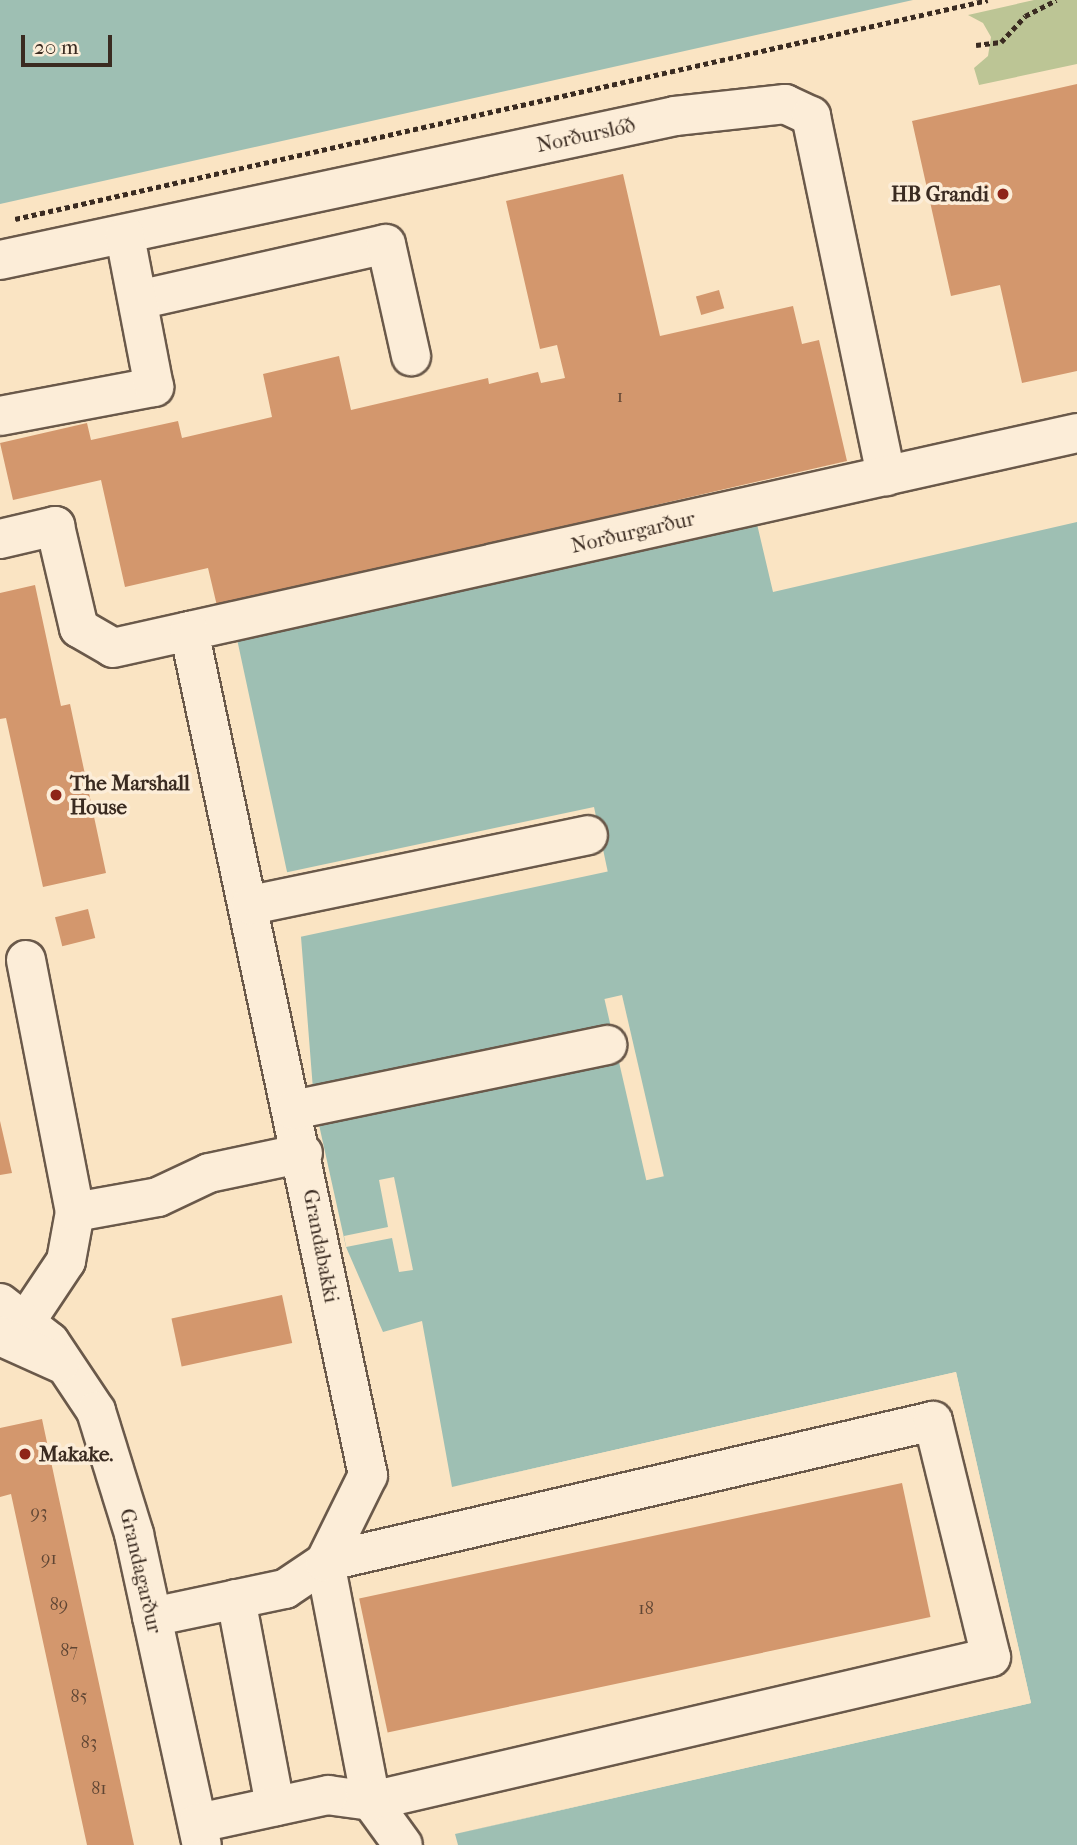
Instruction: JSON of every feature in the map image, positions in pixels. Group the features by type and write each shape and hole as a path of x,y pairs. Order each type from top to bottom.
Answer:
{"street":[{"name":"Norðurslóð","path":"0,260 125,236 727,107 772,101 811,116 886,475"},
{"path":"0,416 154,387 125,236"},
{"path":"138,300 386,244 411,356"},
{"name":"Norðurgarður","path":"0,539 55,526 75,618 94,642 113,648 1077,433"},
{"name":"Grandabakki","path":"189,631 251,905 368,1475 325,1562"},
{"path":"251,905 588,835"},
{"path":"9,1320 66,1261 75,1212 26,960"},
{"path":"293,1110 607,1045"},
{"path":"75,1212 158,1197 209,1173 303,1153"},
{"name":"Grandagarður","path":"9,1320 69,1365 96,1411 117,1467 200,1834"},
{"path":"152,1617 285,1589 325,1562 933,1421 990,1657 371,1801 328,1795 275,1807 200,1834"},
{"path":"325,1562 371,1801 403,1845"},
{"path":"236,1599 275,1807"}],"path":[{"path":"0,222 988,0"},
{"path":"976,46 1001,42 1025,16 1056,0"}],"green space":[{"path":"1034,0 1077,0 1077,64 979,85 974,68 988,56 991,37 983,23 968,15"}],"water":[{"path":"0,0 913,0 0,204"},
{"path":"1077,522 1077,1845 458,1845 455,1834 1031,1703 956,1372 452,1487 422,1321 383,1332 346,1247 314,1102 301,937 237,639 757,524 773,592"}],"pier":[{"path":"594,807 608,872 300,937 286,872"},
{"path":"622,995 664,1176 646,1180 604,999"},
{"path":"394,1177 413,1270 399,1272 392,1238 346,1247 344,1236 388,1227 379,1180"},
{"path":"956,1372 1031,1703 452,1835 1027,1701 954,1376 452,1487"}],"building":[{"name":"HB Grandi","path":"1077,84 1077,371 1022,383 1000,285 951,296 912,121"},
{"path":"623,174 660,336 793,306 802,344 819,340 847,461 217,606 208,568 125,587 101,480 13,500 0,443 87,423 91,440 178,421 182,438 272,417 263,374 339,356 351,410 488,378 489,384 538,372 541,383 565,378 557,345 540,349 506,201"},
{"path":"719,290 724,308 701,315 696,297"},
{"name":"The Marshall House","path":"35,585 61,706 70,704 106,873 43,887 6,718 0,719 0,593"},
{"path":"88,909 95,938 62,946 55,917"},
{"path":"0,1121 12,1173 0,1175"},
{"path":"282,1295 292,1343 182,1366 171,1318"},
{"path":"42,1419 134,1845 87,1845 11,1494 0,1497 0,1428"},
{"path":"902,1483 930,1617 388,1732 359,1598"}],"place":[{"name":"HB Grandi","path":"1003,194"},
{"name":"The Marshall House","path":"56,795"},
{"name":"Makake.","path":"25,1454"}]}
